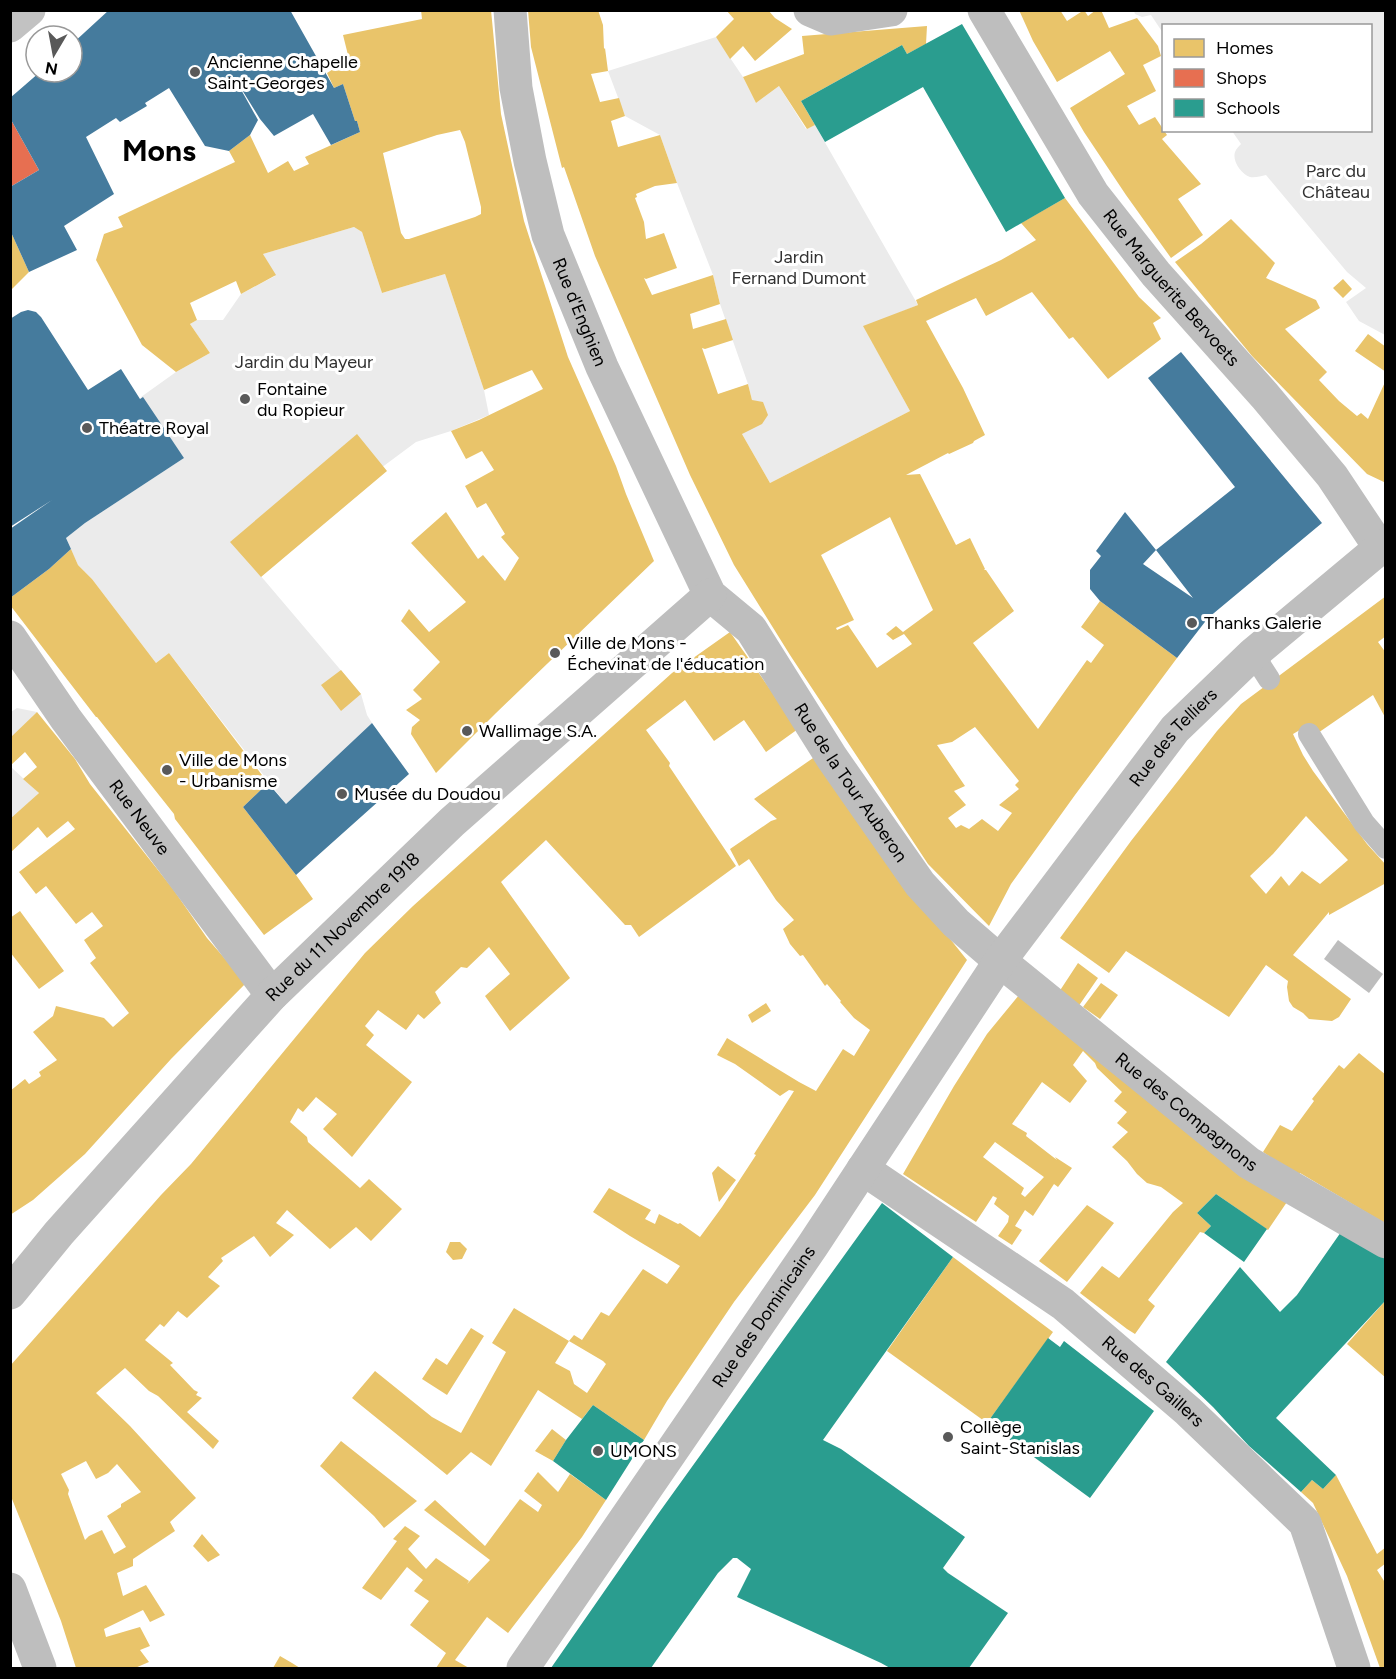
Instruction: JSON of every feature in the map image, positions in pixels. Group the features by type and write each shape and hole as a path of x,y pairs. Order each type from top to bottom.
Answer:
{"street":[{"path":"10,26 29,10"},
{"name":"Rue d'Enghien","path":"510,10 516,88 530,161 548,235 602,367 711,595"},
{"path":"810,10 831,19 891,10"},
{"name":"Rue Marguerite Bervoets","path":"984,10 1093,194 1156,274 1257,387 1332,476 1383,546"},
{"name":"Rue des Telliers","path":"1000,961 1174,729 1261,666 1383,546"},
{"name":"Rue de la Tour Auberon","path":"711,595 751,629 832,758 920,884 956,922 1000,961"},
{"name":"Rue du 11 Novembre 1918","path":"10,1293 59,1233 272,995 452,822 711,595"},
{"name":"Rue Neuve","path":"10,637 61,711 272,995"},
{"name":"Rue des Dominicains","path":"523,1668 813,1245 1000,961"},
{"name":"Rue des Compagnons","path":"1000,961 1249,1163 1386,1242"},
{"name":"Rue des Gaillers","path":"863,1169 1063,1304 1188,1411 1305,1523 1354,1668"},
{"path":"10,1589 40,1668"}],"lane":[{"path":"1308,734 1364,822 1386,848"}],"green space":[{"name":"Parc du Château","path":"1134,11 1385,11 1385,335 1359,321 1346,302 1366,288 1347,272 1266,175 1250,177 1241,170 1234,156 1241,144 1233,132 1372,132 1372,24 1162,24 1162,32 1151,15 1142,17"},
{"name":"Jardin Fernand Dumont","path":"716,37 743,77 756,103 779,86 806,129 815,125 918,305 864,327 910,411 770,483 742,434 752,400 748,384 720,304 713,275 660,135 625,116 608,71"},
{"name":"Jardin du Mayeur","path":"354,227 362,232 382,293 445,274 484,390 489,415 451,431 416,442 381,468 231,541 361,694 367,715 372,723 286,804 169,653 156,663 92,579 78,565 66,538 184,458 141,397 176,372 210,353 190,324 197,320 223,320 241,294 275,276 263,254"},
{"path":"17,708 37,712 11,738 11,712"},
{"path":"11,767 39,793 11,819"}],"shaded area":[{"path":"1338,940 1383,974 1369,993 1324,959"}],"building: Homes":[{"path":"421,10 491,10 501,114 524,221 568,357 616,466 654,561 436,773 411,734 412,727 420,720 406,710 422,699 413,690 440,662 401,621 409,609 429,632 466,602 411,543 446,512 478,559 483,555 505,581 519,558 501,537 505,534 486,503 477,508 465,486 494,470 482,451 466,459 451,431 543,389 532,370 484,390 445,274 382,293 362,232 354,227 263,254 276,275 241,294 236,281 190,303 197,320 190,324 210,353 176,372 142,345 96,260 104,234 123,227 118,217 235,162 229,151 250,135 268,173 288,161 294,171 309,164 305,157 360,132 343,84 334,88 327,73 349,59 343,35 422,19","holes":["460,130 465,142 481,214 405,239 401,233 383,153"]},
{"path":"528,10 598,10 603,25 608,71 591,74 600,102 619,98 625,116 611,121 618,147 660,135 677,183 655,186 636,194 635,198 644,222 646,239 664,233 677,268 644,278 652,295 713,275 720,304 690,314 693,329 726,319 733,340 702,348 718,394 748,384 752,400 763,402 768,415 762,424 742,434 770,483 910,411 863,326 918,305 916,300 1001,260 1036,240 1021,223 1065,198 1139,297 1161,318 1153,323 1161,339 1108,379 1073,337 1069,339 1032,292 986,316 976,298 926,321 963,388 985,435 906,475 920,474 956,545 970,538 984,570 1014,611 973,643 1038,729 1087,660 1091,663 1104,645 1081,627 1100,601 1177,658 1011,884 989,926 928,864 790,655 734,565 690,475 595,256 564,167 562,168 531,47","holes":["890,517 933,610 903,632 896,626 886,634 893,640 904,634 912,644 877,668 848,625 837,630 836,628 854,620 821,555","975,727 1019,781 1015,785 1019,789 999,805 1012,813 998,831 982,819 969,829 961,825 956,828 948,818 966,805 954,791 965,786 937,745 952,742"]},
{"path":"726,10 768,10 775,18 792,29 755,61 743,46 730,59 716,37 734,19"},
{"path":"1019,10 1060,10 1067,21 1084,10 1088,16 1096,10 1101,10 1109,28 1137,18 1158,46 1161,56 1143,65 1156,91 1127,106 1139,125 1155,117 1162,128 1162,132 1167,135 1162,139 1201,184 1178,199 1203,235 1171,258 1126,195 1070,108 1125,74 1110,51 1057,82 1033,41"},
{"path":"927,26 926,44 907,54 902,45 801,101 815,125 807,129 779,86 756,103 743,77 804,54 802,36"},
{"path":"1231,219 1275,263 1266,278 1316,300 1320,308 1285,329 1327,372 1319,380 1339,401 1357,416 1361,413 1368,419 1386,380 1386,483 1367,474 1252,356 1175,262"},
{"path":"10,230 29,272 10,291"},
{"path":"1343,279 1352,289 1343,298 1333,288"},
{"path":"1368,334 1386,347 1386,372 1355,351"},
{"path":"357,434 387,471 261,577 230,542"},
{"path":"71,549 78,565 92,579 156,663 169,653 268,783 243,807 313,899 264,935 175,819 174,814 10,605 10,598 49,569"},
{"path":"1386,596 1386,636 1378,642 1386,653 1386,719 1373,695 1315,735 1310,724 1293,734 1313,771 1367,844 1386,865 1386,883 1329,915 1329,912 1293,955 1351,999 1339,1017 1332,1021 1309,1019 1293,1007 1289,1001 1288,981 1266,965 1229,1017 1126,951 1109,973 1060,938 1131,841 1217,731 1241,704","holes":["1306,816 1348,860 1320,884 1302,871 1289,886 1281,876 1266,894 1250,876 1273,854"]},
{"path":"730,632 798,729 766,752 744,720 714,741 685,700 646,730 670,763 669,766 736,866 639,937 631,925 625,925 546,840 501,882 570,978 510,1031 485,996 510,974 489,947 467,968 461,967 435,992 441,1003 424,1019 418,1014 406,1030 378,1010 365,1026 374,1035 366,1045 412,1082 352,1157 323,1129 337,1114 316,1097 303,1112 298,1108 290,1122 307,1137 308,1142 360,1188 369,1179 402,1209 371,1241 356,1227 330,1249 287,1210 276,1223 294,1235 270,1257 254,1236 221,1258 223,1261 208,1277 220,1286 187,1318 178,1311 164,1327 160,1324 145,1340 173,1363 170,1365 198,1392 196,1395 202,1398 187,1412 219,1441 213,1449 125,1368 96,1393 130,1426 196,1498 170,1522 175,1531 133,1559 133,1566 117,1573 123,1596 146,1585 165,1615 150,1622 143,1610 104,1629 106,1637 140,1627 150,1646 140,1650 149,1662 135,1668 76,1668 61,1621 10,1494 10,1366 191,1164 365,953 413,906 672,673","holes":["86,1461 96,1479 108,1473 117,1464 141,1492 107,1516 126,1547 114,1554 102,1530 85,1540 68,1494 69,1490 61,1474"]},
{"path":"341,670 361,694 341,711 321,685"},
{"path":"37,712 75,759 90,784 173,889 207,938 246,983 171,1059 85,1154 33,1200 10,1215 10,1091 25,1079 29,1084 41,1076 39,1072 57,1060 33,1032 53,1016 56,1006 104,1018 113,1027 129,1013 90,963 96,958 84,940 103,926 92,912 76,924 46,886 36,894 19,872 75,829 68,821 47,838 38,827 10,853 10,819 39,793 23,779 37,767 25,752 10,766 10,738"},
{"path":"816,756 922,904 967,960 815,1195 734,1302 667,1401 644,1440 593,1405 582,1419 538,1390 491,1466 471,1452 447,1475 352,1398 375,1371 432,1417 461,1433 506,1352 492,1343 514,1308 569,1341 574,1335 582,1340 601,1312 609,1316 643,1269 667,1284 680,1266 593,1212 609,1188 651,1210 645,1219 655,1224 659,1214 680,1223 700,1237 756,1155 754,1154 794,1091 789,1090 780,1096 735,1064 717,1055 727,1038 816,1091 843,1049 854,1056 870,1030 854,1018 827,984 825,986 803,955 800,956 790,944 783,929 794,920 776,900 749,859 739,866 730,849 777,819 754,799","holes":["569,1341 606,1364 587,1393 574,1384 570,1371 555,1363"]},
{"path":"20,911 64,971 39,989 10,952 10,918"},
{"path":"1078,963 1098,978 1078,1007 1059,992"},
{"path":"1101,983 1118,995 1100,1019 1083,1007"},
{"path":"1028,984 1289,1199 1268,1230 1216,1194 1197,1213 1211,1226 1204,1233 1200,1232 1148,1300 1155,1306 1135,1334 1080,1293 1102,1266 1119,1278 1183,1203 1161,1187 1147,1183 1112,1147 1128,1132 1117,1123 1127,1112 1114,1101 1122,1092 1083,1051 1073,1065 1087,1081 1070,1103 1042,1082 1012,1124 1027,1133 1026,1136 1057,1160 1055,1157 1072,1168 1058,1187 1054,1184 1033,1216 1025,1210 1015,1226 1022,1230 1012,1245 998,1236 1008,1222 1009,1216 994,1204 997,1198 993,1196 976,1222 903,1174 987,1034","holes":["995,1142 1044,1177 1025,1197 1021,1194 1024,1188 983,1157"]},
{"path":"766,1003 771,1011 752,1023 748,1015"},
{"path":"1359,1053 1386,1075 1386,1224 1300,1173 1298,1176 1263,1152 1280,1125 1292,1131 1314,1101 1312,1099 1339,1065 1344,1069"},
{"path":"718,1166 736,1180 719,1202 712,1173"},
{"path":"1087,1205 1114,1223 1067,1282 1039,1261"},
{"path":"450,1242 460,1242 467,1249 462,1259 453,1260 446,1252"},
{"path":"953,1257 1053,1332 987,1423 887,1351"},
{"path":"1386,1300 1386,1378 1347,1344"},
{"path":"471,1328 484,1336 447,1395 422,1379 436,1358 447,1365"},
{"path":"552,1429 566,1440 553,1461 535,1451"},
{"path":"341,1441 417,1501 384,1528 320,1466"},
{"path":"538,1472 558,1492 570,1474 606,1500 582,1537 508,1633 487,1617 455,1660 469,1668 436,1668 446,1653 410,1625 429,1601 414,1591 423,1580 407,1567 381,1600 362,1588 397,1541 393,1539 405,1526 420,1536 408,1549 426,1569 436,1558 469,1581 467,1584 490,1560 424,1510 435,1500 485,1546 520,1499 538,1512 542,1505 524,1491"},
{"path":"1336,1475 1377,1554 1386,1547 1386,1563 1377,1570 1386,1584 1386,1668 1380,1668 1347,1576 1313,1503 1301,1492 1312,1480 1323,1489"},
{"path":"202,1534 220,1555 208,1562 193,1546"},
{"path":"280,1656 292,1663 300,1668 273,1668"}],"building: Shops":[{"path":"10,118 39,170 10,187"}],"building: Schools":[{"path":"962,24 1065,198 1006,232 923,87 825,142 801,101 902,45 907,54"},
{"path":"1216,1194 1267,1229 1244,1262 1204,1233 1211,1226 1197,1213"},
{"path":"882,1203 953,1257 823,1440 841,1449 965,1537 943,1568 1008,1613 969,1668 890,1668 737,1597 751,1569 737,1558 733,1558 718,1573 651,1668 551,1668 658,1514"},
{"path":"1341,1232 1386,1259 1386,1300 1276,1418 1336,1475 1323,1489 1312,1480 1301,1492 1249,1446 1213,1407 1166,1362 1240,1267 1280,1312 1297,1295"},
{"path":"1048,1338 1060,1347 1064,1341 1154,1411 1090,1498 987,1423"},
{"name":"UMONS","path":"593,1405 644,1440 606,1500 553,1461"}],"building: Public":[{"path":"109,10 290,10 334,88 343,84 360,132 331,145 313,114 274,136 260,119 234,77 258,120 250,135 229,151 205,146 169,88 145,103 147,106 120,122 116,118 86,137 114,194 64,226 77,250 29,272 10,230 10,187 39,170 10,118 10,98 26,84 84,84 84,33"},
{"name":"Théatre Royal","path":"28,310 36,312 41,317 88,390 121,369 140,399 143,397 184,458 66,538 71,549 49,569 10,598 10,529 52,500 10,527 10,319"},
{"path":"1181,352 1322,523 1208,618 1177,658 1100,601 1090,589 1090,570 1101,556 1096,551 1125,512 1156,550 1235,487 1148,378","holes":["1156,550 1193,598 1143,564"]},
{"name":"Musée du Doudou","path":"372,723 409,774 296,875 243,807 268,783 286,804"}],"place":[{"name":"Ancienne Chapelle Saint-Georges","path":"195,72"},
{"name":"Fontaine du Ropieur","path":"245,399"},
{"name":"Théatre Royal","path":"87,428"},
{"name":"Thanks Galerie","path":"1192,623"},
{"name":"Ville de Mons - Échevinat de l'éducation","path":"555,653"},
{"name":"Wallimage S.A.","path":"467,731"},
{"name":"Ville de Mons - Urbanisme","path":"167,770"},
{"name":"Musée du Doudou","path":"342,794"},
{"name":"Collège Saint-Stanislas","path":"948,1437"},
{"name":"UMONS","path":"598,1451"}],"district":[{"name":"Mons","path":"159,151"}]}
